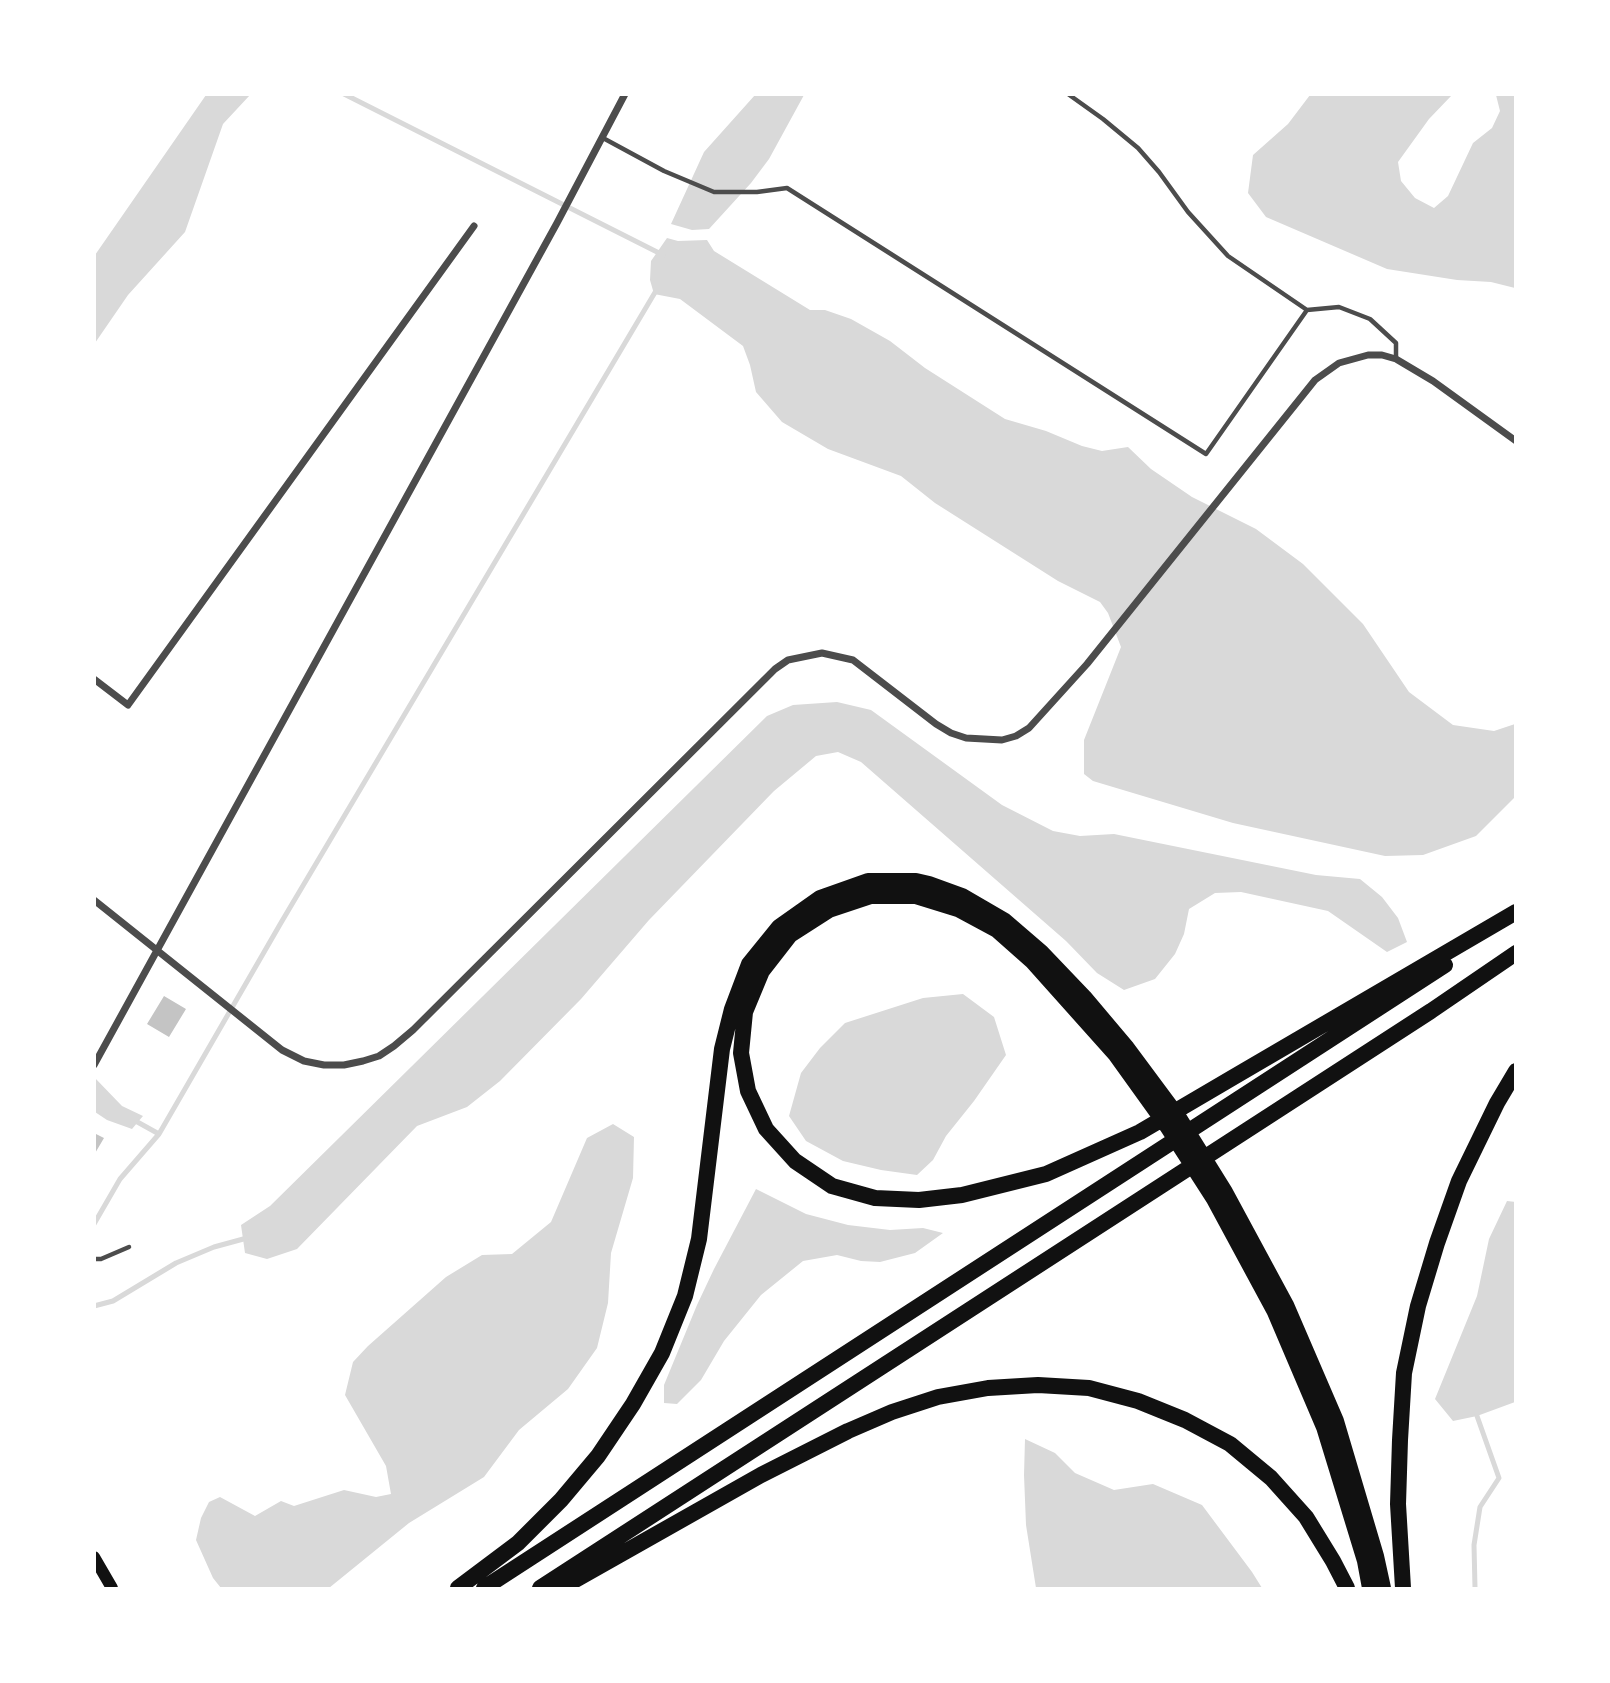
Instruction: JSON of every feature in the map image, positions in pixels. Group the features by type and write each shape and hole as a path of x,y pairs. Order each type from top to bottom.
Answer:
{"highway":[{"path":"458,1588 518,1543 561,1500 598,1456 633,1404 662,1353 685,1296 699,1239 722,1049 732,1009 749,964 779,927 820,898 868,881 916,881 927,891 997,930 1032,961 1116,1055 1167,1126 1214,1199 1275,1312 1330,1424 1376,1556 1383,1588"},
{"path":"927,891 871,896 829,910 790,935 762,971 745,1012 741,1053 743,1066 748,1091 766,1129 795,1161 832,1185 875,1198 919,1200 962,1195 1046,1174 1129,1137 1516,914"},
{"path":"484,1588 1413,986 1516,914"},
{"path":"540,1588 1431,1011 1516,953"},
{"path":"1403,1588 1398,1504 1404,1373 1418,1306 1459,1181 1497,1103 1516,1071"},
{"path":"561,1588 782,1463 881,1417 938,1397 988,1388 1038,1385 1088,1388 1138,1401 1185,1420 1230,1444 1270,1478 1306,1517 1347,1588"},
{"path":"1330,1424 1370,1588"}],"main road":[{"path":"94,1557 112,1588"}],"street":[{"path":"94,1065 557,223 625,94"},
{"path":"94,679 128,705 474,226"},
{"path":"94,900 282,1050 304,1061 324,1065 363,1061 394,1046 423,1020 775,669 788,660 822,653 853,660 951,733 985,740 1009,738 1029,728 1087,664 1325,371 1354,357 1382,355 1395,359 1433,381 1516,441"}],"lane":[{"path":"1068,94 1138,148 1188,212 1228,256 1307,310 1339,307 1370,319 1396,343 1395,359"},
{"path":"603,138 664,171 714,192 757,192 787,188 1206,454 1307,310"},
{"path":"94,1259 102,1259 129,1247"}],"shaded area":[{"path":"206,95 250,95 223,124 185,232 128,295 95,343 95,255"},
{"path":"755,95 804,95 769,159 709,229 692,230 671,224 704,152"},
{"path":"1310,95 1452,95 1429,119 1398,162 1401,181 1415,198 1434,208 1448,196 1473,143 1492,128 1500,111 1496,95 1515,95 1515,288 1491,282 1457,280 1387,269 1266,217 1248,193 1253,155 1288,124"},
{"path":"667,238 678,241 707,240 714,251 810,310 825,310 851,319 890,341 925,368 1005,419 1102,451 1128,447 1151,469 1192,497 1256,529 1303,564 1363,624 1409,692 1453,725 1494,731 1515,724 1515,797 1476,836 1423,855 1385,856 1233,823 1093,781 1084,774 1084,740 1121,647 1108,613 1100,602 1058,581 935,503 901,476 828,449 782,422 756,392 743,346 680,299 654,294 650,280 651,261"},
{"path":"837,702 871,710 1002,805 1053,831 1080,836 1114,834 1316,875 1360,879 1382,897 1398,918 1407,942 1387,952 1328,911 1241,892 1215,893 1189,909 1184,934 1175,954 1155,979 1124,990 1097,973 1066,941 861,762 838,752 816,756 774,791 649,920 581,999 500,1081 467,1107 417,1126 297,1249 267,1259 245,1253 241,1225 270,1206 767,716 793,705"},
{"path":"963,994 994,1017 1006,1055 946,1136 933,1160 917,1175 843,1161 806,1141 789,1116 801,1073 820,1048 845,1023 923,998"},
{"path":"95,1078 122,1106 143,1116 132,1129 107,1120 95,1112"},
{"path":"613,1124 634,1137 633,1178 611,1253 608,1303 597,1348 568,1389 519,1430 484,1477 409,1523 329,1588 221,1588 213,1578 196,1540 201,1518 209,1502 220,1497 255,1516 281,1501 294,1506 344,1490 376,1497 391,1494 386,1466 345,1395 353,1362 446,1277 482,1255 512,1254 551,1222 587,1138"},
{"path":"756,1189 806,1214 848,1225 890,1230 923,1228 943,1233 915,1253 880,1262 837,1255 803,1261 761,1295 724,1341 701,1380 677,1404 664,1403 664,1385 697,1305"},
{"path":"1507,1201 1516,1202 1515,1402 1477,1416 1453,1421 1435,1399 1477,1296 1489,1239"},
{"path":"1025,1439 1055,1453 1075,1473 1114,1490 1153,1484 1202,1505 1262,1588 1036,1588 1026,1525"}],"building":[{"path":"164,996 186,1009 169,1037 147,1024"},
{"path":"94,1133 104,1138 94,1155"}],"waterway":[{"path":"344,94 663,255"},
{"path":"94,1224 120,1179 159,1134 282,921 657,289"},
{"path":"132,1119 159,1134"},
{"path":"94,1306 113,1301 176,1263 214,1247 247,1238"},
{"path":"1475,1588 1474,1545 1480,1507 1499,1478 1477,1416"}]}
